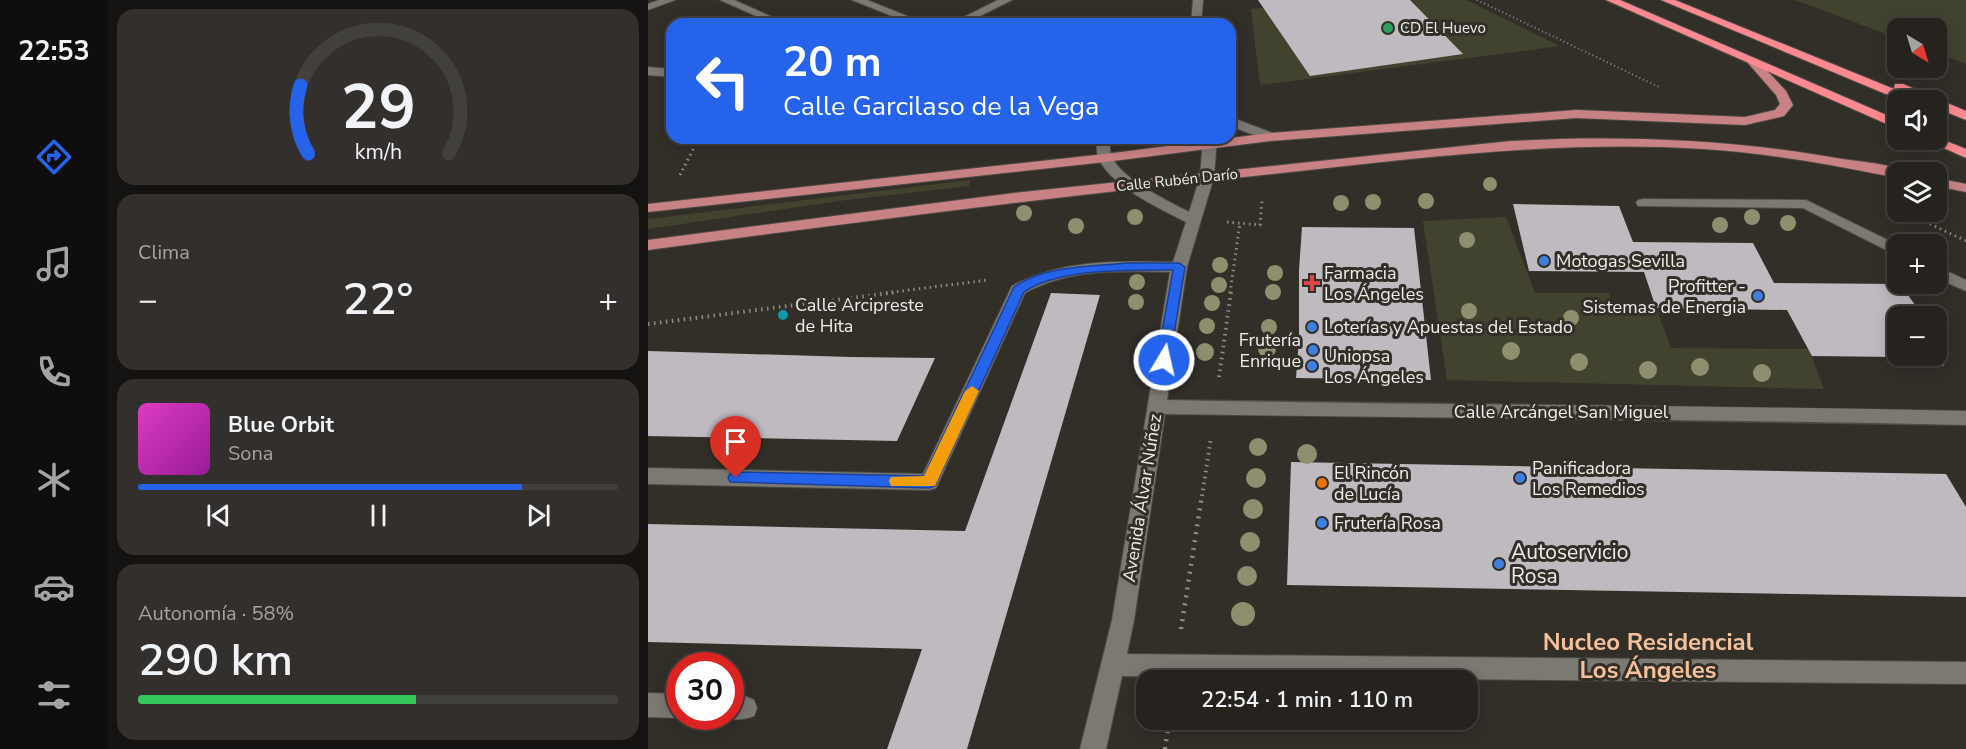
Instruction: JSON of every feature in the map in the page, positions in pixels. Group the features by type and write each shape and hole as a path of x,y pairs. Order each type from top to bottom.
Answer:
{"highway":[{"path":"1602,0 1887,119"},
{"path":"1611,0 1644,16"},
{"path":"1666,0 1887,91"},
{"path":"1711,5 1907,90"},
{"path":"1947,108 1966,116"},
{"path":"1947,116 1966,124"},
{"path":"1947,146 1966,154"}],"main road":[{"name":"Calle Rubén Darío","path":"1236,139 1576,114 1745,121 1779,113 1787,105 1782,94 1754,63"},
{"name":"Calle Rubén Darío","path":"648,245 1014,197 1510,146 1588,142 1708,146 1824,159 1887,172"},
{"name":"Calle Rubén Darío","path":"648,208 1105,158 1191,144"},
{"path":"1947,184 1966,188"}],"street":[{"path":"648,8 670,0"},
{"path":"725,0 768,18"},
{"path":"857,0 905,18"},
{"path":"968,18 1007,0"},
{"path":"1196,18 1198,0"},
{"path":"648,71 666,73"},
{"path":"1236,123 1270,137"},
{"path":"1104,144 1105,158 1114,169 1162,204 1193,220"},
{"name":"Avenida Álvar Núñez","path":"1093,749 1123,620 1179,267 1207,177 1209,144"},
{"path":"1643,202 1806,204 1887,245"},
{"path":"648,476 929,482 1018,290 1031,282 1083,270 1179,267"},
{"path":"1947,276 1966,286"},
{"name":"Calle Arcángel San Miguel","path":"1156,407 1458,412 1687,412 1966,418"},
{"path":"1112,665 1966,673"},
{"path":"648,705 666,706"}],"path":[{"path":"1477,0 1663,89"},
{"path":"664,206 696,144"},
{"path":"1193,220 1260,225 1261,201 1270,199"},
{"path":"1879,199 1887,203"},
{"path":"1926,222 1966,241"},
{"path":"1218,379 1240,223"},
{"path":"1947,236 1951,234"},
{"path":"648,324 1001,278 1031,282"},
{"path":"1180,637 1211,437"},
{"path":"1165,749 1168,730"}],"green space":[{"name":"CD El Huevo","path":"1318,0 1466,0 1560,46 1260,85 1251,9"},
{"path":"1795,0 1966,0 1966,64 1947,57 1947,18 1887,18 1887,34"},
{"path":"970,180 969,186 846,200 648,229 648,219"},
{"path":"1506,217 1535,293 1609,293 1614,309 1656,308 1671,348 1809,349 1824,389 1447,380 1423,221"}],"building":[{"path":"1258,0 1410,0 1463,54 1310,76"},
{"path":"1513,204 1619,206 1633,242 1753,243 1774,283 1887,284 1887,294 1907,294 1916,306 1887,306 1887,357 1812,356 1787,310 1656,308 1644,272 1529,271"},
{"path":"1302,227 1414,228 1431,380 1296,378"},
{"path":"1051,293 1100,295 967,749 887,749 922,649 648,642 648,524 965,531"},
{"path":"648,351 935,358 897,441 648,436"},
{"path":"1291,462 1946,474 1966,507 1966,597 1287,585"}],"slow traffic":[{"path":"896,481 929,482 972,391"}],"place":[{"name":"CD El Huevo","path":"1388,28"},
{"name":"Motogas Sevilla","path":"1544,261"},
{"name":"Farmacia Los Ángeles","path":"1312,283"},
{"name":"Profitter - Sistemas de Energia","path":"1758,296"},
{"name":"Calle Arcipreste de Hita","path":"783,315"},
{"name":"Loterías y Apuestas del Estado","path":"1312,327"},
{"name":"Frutería Enrique","path":"1313,350"},
{"name":"Uniopsa Los Ángeles","path":"1312,366"},
{"name":"Panificadora Los Remedios","path":"1520,478"},
{"name":"El Rincón de Lucía","path":"1322,483"},
{"name":"Frutería Rosa","path":"1322,523"},
{"name":"Autoservicio Rosa","path":"1499,564"}],"district":[{"name":"Nucleo Residencial Los Ángeles","path":"1648,656"}],"route":[{"path":"736,478 929,482 1018,290 1031,282 1058,274 1126,267 1179,267 1164,360"}]}
